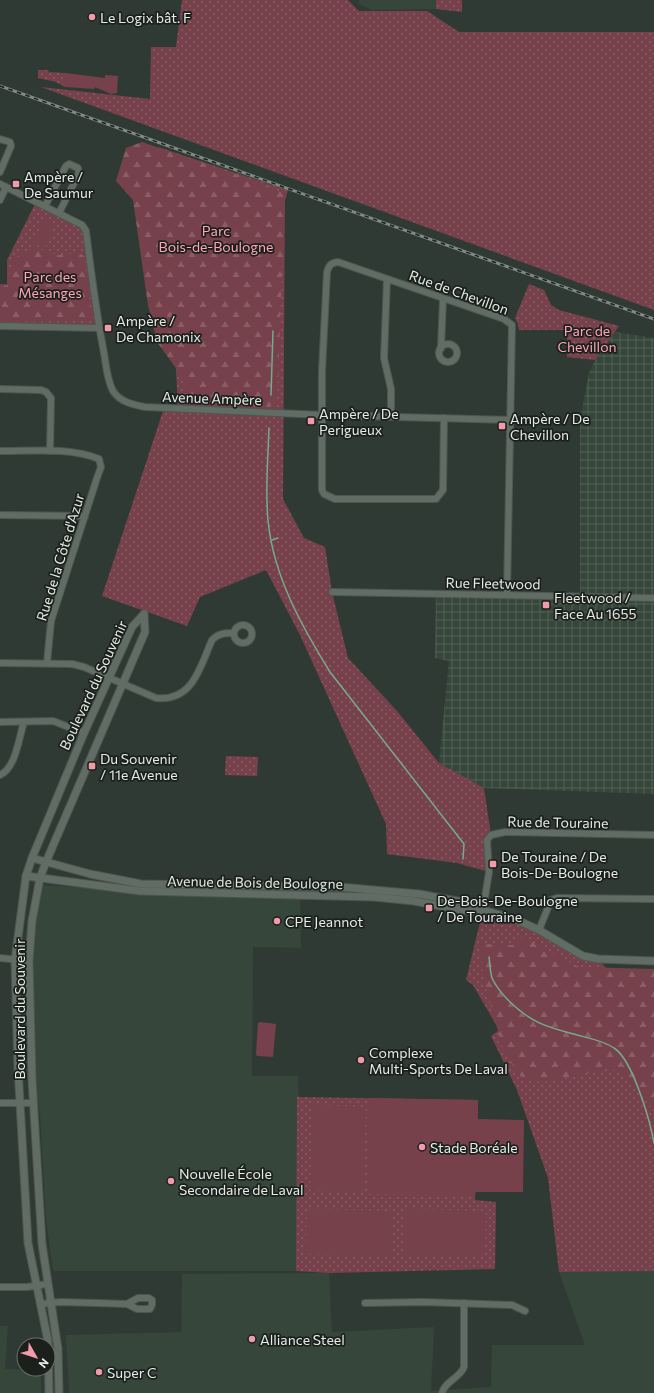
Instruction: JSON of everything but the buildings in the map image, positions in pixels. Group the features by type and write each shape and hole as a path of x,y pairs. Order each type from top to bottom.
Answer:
{"street":[{"path":"0,139 10,142 11,146 0,172"},
{"path":"45,206 66,166 69,164 78,168 79,173 59,213"},
{"path":"0,200 3,186"},
{"name":"Avenue Ampère","path":"3,186 82,225 86,231 99,328 110,383 114,392 120,398 132,404 145,407 323,415 511,420"},
{"name":"Rue de Chevillon","path":"323,415 322,371 327,272 328,266 332,262 338,262 504,319 512,325 507,595"},
{"path":"387,279 384,358 391,389 391,417"},
{"path":"441,348 443,299"},
{"path":"0,326 99,328"},
{"path":"0,389 41,390 46,392 51,398 50,452 0,451"},
{"path":"323,415 322,490 327,496 335,499 436,500 443,490 444,418"},
{"name":"Rue de la Côte d'Azur","path":"47,663 51,621 101,467 99,459 92,456 75,453 50,452"},
{"path":"0,515 85,516"},
{"name":"Rue Fleetwood","path":"332,592 654,598"},
{"name":"Boulevard du Souvenir","path":"50,1393 48,1345 38,1285 28,1243 20,1103 15,960 26,876 32,858 84,733 132,627 144,614 145,632 40,878 32,921 29,961 33,1103 42,1244 58,1349 59,1393"},
{"path":"0,663 47,663 84,667 156,698 168,700 180,696 193,682 212,640 221,633 234,633"},
{"path":"0,722 53,721 84,733"},
{"path":"0,774 6,771 12,762 24,722"},
{"name":"Rue de Touraine","path":"483,910 489,872 487,840 491,836 506,832 654,836"},
{"name":"Avenue de Bois de Boulogne","path":"32,858 90,874 141,884 340,887 397,890 473,904 483,910 517,920 539,930 583,956 598,959 654,960"},
{"name":"Avenue de Bois de Boulogne","path":"26,876 140,892 374,897 414,901 473,912 483,910"},
{"path":"539,930 551,900 557,898 654,899"},
{"path":"0,958 29,961"},
{"path":"0,1103 33,1103"},
{"path":"0,1287 47,1284"},
{"path":"365,1303 464,1303 512,1305 525,1311"},
{"path":"442,1393 444,1388 460,1374 464,1367 464,1303"},
{"path":"41,1304 127,1304"}],"shaded area":[{"path":"359,0 436,0 436,9 372,10 359,4"},
{"path":"615,332 654,338 654,794 484,788 439,763 449,661 435,658 436,594 580,595 580,420 589,373 595,360"},
{"path":"43,885 159,893 300,895 301,948 253,947 252,1076 298,1076 299,1123 296,1271 53,1271 46,1219 40,1114 34,1079 29,961 32,921"},
{"path":"654,1270 654,1393 69,1393 66,1335 181,1332 182,1274 329,1273 332,1332 434,1327 431,1391 491,1387 492,1345 585,1345 559,1272"},
{"path":"0,1326 8,1326 5,1369 16,1369 16,1377 41,1377 41,1393 0,1393"}],"green space":[{"path":"182,0 348,0 359,11 427,11 459,32 654,32 654,310 41,87 150,99 151,47 176,47"},
{"path":"436,0 462,0 462,12 436,9"},
{"path":"38,70 48,70 50,74 50,72 65,73 65,87 56,82 38,78"},
{"path":"65,73 105,78 105,75 118,76 117,93 111,94 95,87 94,89 65,87"},
{"path":"142,142 266,185 283,193 285,202 277,400 269,407 197,397 185,390 181,375 157,342 148,305 133,200 116,181 126,148"},
{"name":"Parc Bois-de-Boulogne","path":"158,147 288,190 285,200 283,499 304,538 325,547 332,592 348,658 397,711 439,763 484,788 491,835 487,840 489,872 457,863 387,854 386,824 300,635 266,570 200,597 187,626 102,596 164,408 178,408 175,352 135,194"},
{"name":"Parc des Mésanges","path":"36,202 82,225 99,328 0,326 0,284 7,284 7,260"},
{"path":"44,218 56,224 45,248 33,243"},
{"name":"Parc des Mésanges","path":"36,248 61,255 71,254 75,251 84,256 92,315 88,321 0,322 0,287 7,286 13,260 25,251"},
{"name":"Parc de Chevillon","path":"529,284 544,290 551,305 559,310 619,326 595,360 567,357 567,330 519,330 515,318"},
{"path":"226,756 258,757 257,776 225,775"},
{"path":"483,910 517,920 554,940 598,959 640,1006 654,1045 654,1271 559,1272 548,1178 517,1090 491,1036 499,1030 473,985 466,980"},
{"path":"523,937 579,967 654,969 654,1109 650,1106 636,1085 611,1068 544,1082 524,1081 504,1053 483,977 480,944 512,945"},
{"path":"258,1023 276,1024 273,1057 257,1056 256,1054"},
{"path":"297,1097 478,1100 475,1200 496,1202 495,1269 329,1273 296,1271"},
{"name":"Stade Boréale","path":"368,1098 478,1100 478,1119 524,1120 523,1192 476,1192 475,1195 368,1194"},
{"path":"312,1105 366,1107 364,1192 310,1190"},
{"path":"307,1209 392,1211 391,1256 305,1254"},
{"path":"404,1209 486,1211 485,1257 403,1255"}],"waterway":[{"path":"271,395 273,331"},
{"path":"269,428 267,485 268,520 276,560 290,599 299,618 330,672 464,844 463,859"},
{"path":"272,540 278,538"},
{"path":"489,957 491,975 496,985 502,994 526,1015 549,1027 606,1043 621,1055 628,1065 640,1092 654,1143"}],"railway":[{"path":"0,86 654,319"}],"place":[{"name":"Le Logix bât. F","path":"92,17"},
{"name":"Ampère / De Saumur","path":"16,184"},
{"name":"Ampère / De Chamonix","path":"108,328"},
{"name":"Ampère / De Perigueux","path":"311,421"},
{"name":"Ampère / De Chevillon","path":"502,426"},
{"name":"Fleetwood / Face Au 1655","path":"546,605"},
{"name":"Du Souvenir / 11e Avenue","path":"92,766"},
{"name":"De Touraine / De Bois-De-Boulogne","path":"493,864"},
{"name":"De-Bois-De-Boulogne / De Touraine","path":"429,908"},
{"name":"CPE Jeannot","path":"277,921"},
{"name":"Complexe Multi-Sports De Laval","path":"361,1060"},
{"name":"Stade Boréale","path":"422,1147"},
{"name":"Nouvelle École Secondaire de Laval","path":"171,1181"},
{"name":"Alliance Steel","path":"252,1339"},
{"name":"Super C","path":"99,1372"}]}
